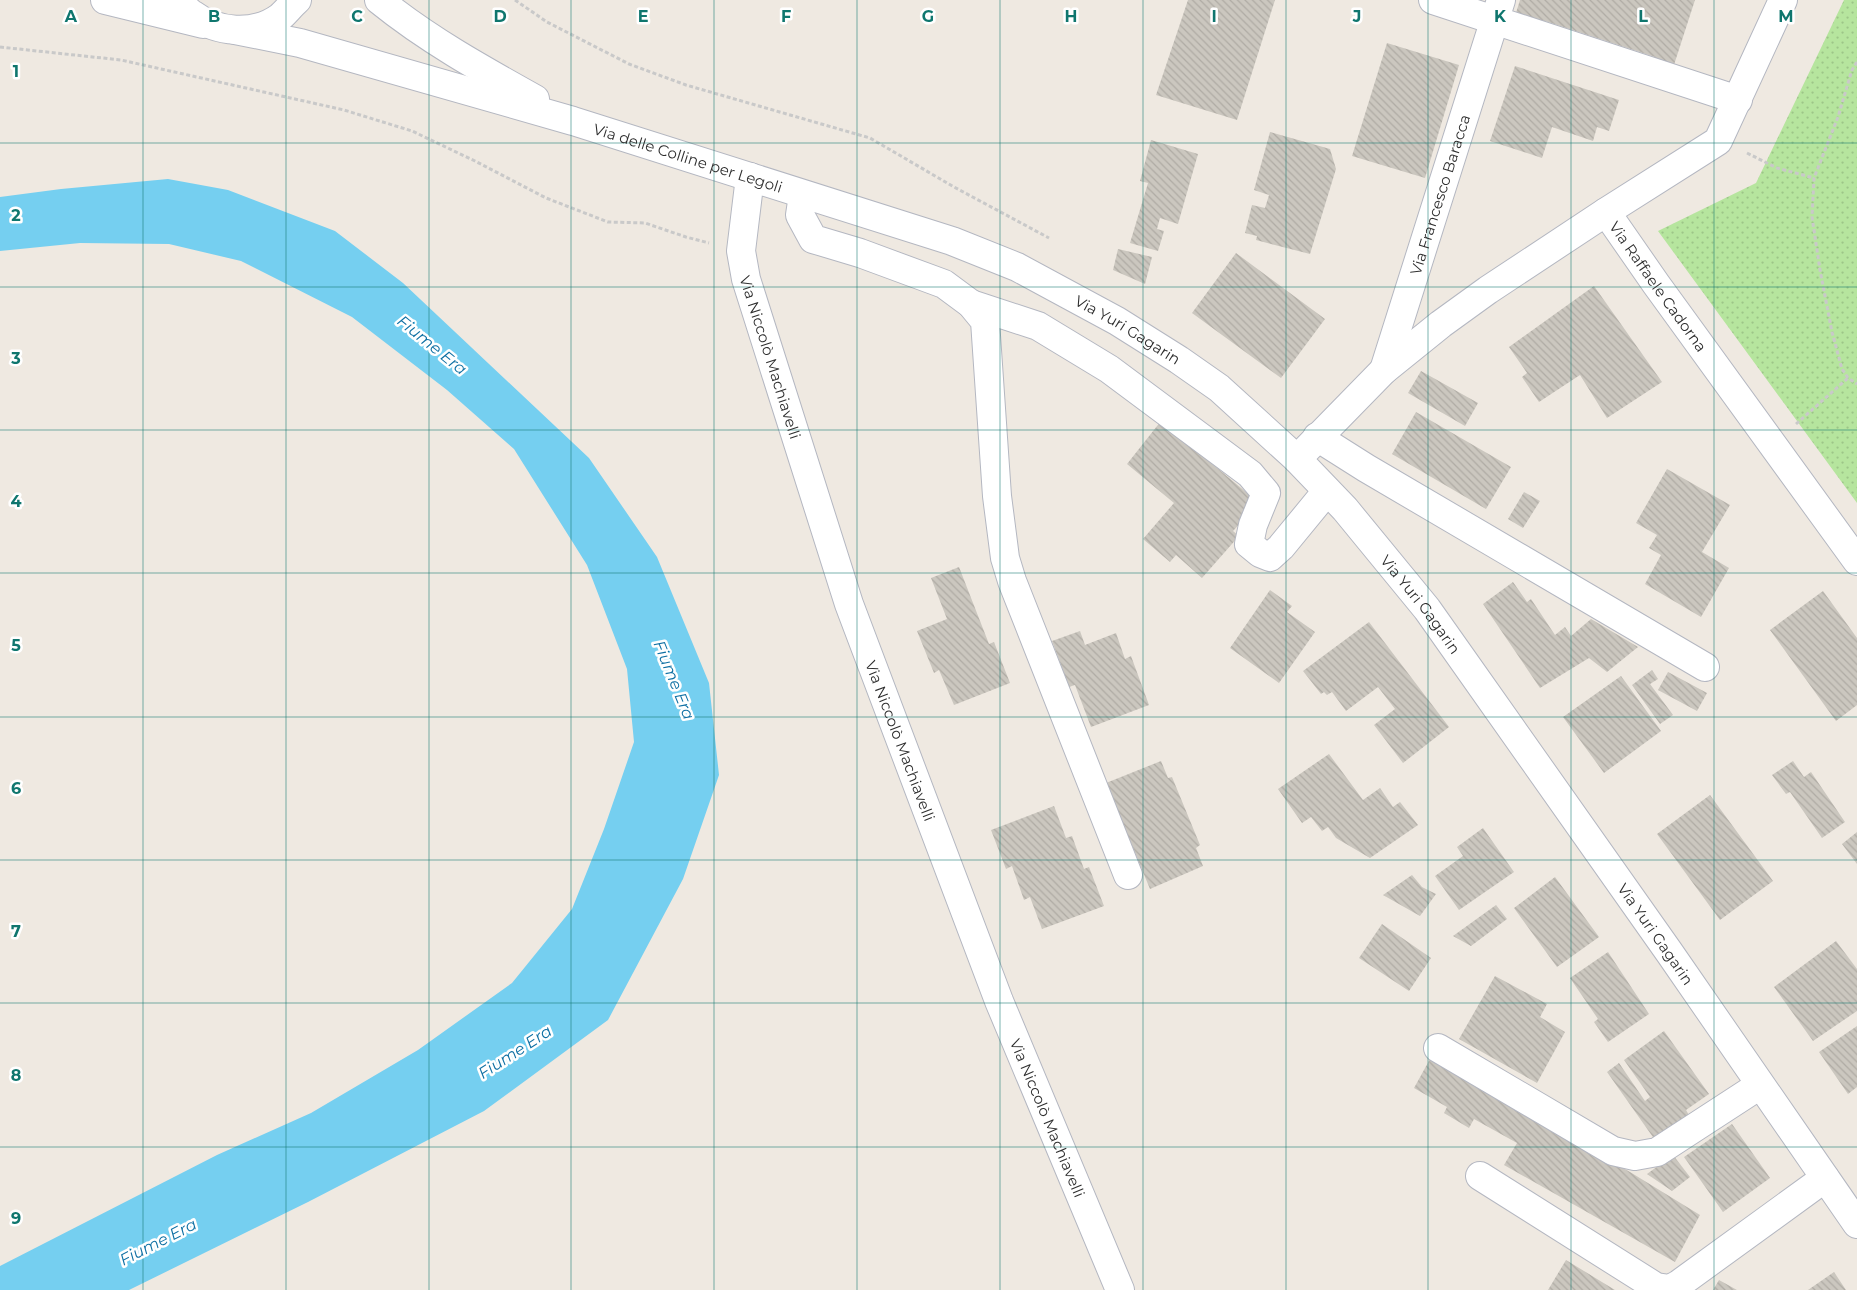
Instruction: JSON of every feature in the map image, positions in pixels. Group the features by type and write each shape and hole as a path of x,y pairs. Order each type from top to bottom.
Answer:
{"street":[{"path":"105,0 223,28 300,43 573,121"},
{"path":"178,0 191,14 223,28 259,27 280,17 297,0"},
{"path":"379,0 401,18 462,58 573,121"},
{"path":"1434,0 1498,10 1738,100"},
{"path":"1606,212 1718,141 1783,0"},
{"name":"Via Francesco Baracca","path":"1384,370 1498,10"},
{"name":"Via delle Colline per Legoli","path":"573,121 750,176 803,195"},
{"name":"Via Niccolò Machiavelli","path":"750,176 741,251 746,279 849,604 999,1001 1120,1290"},
{"path":"803,195 800,215 813,239 860,253 944,284 971,304 984,320 997,496 1005,558 1012,581 1128,875"},
{"name":"Via Yuri Gagarin","path":"803,195 952,241 1017,266 1118,321 1179,360 1218,388 1297,459 1363,528 1463,659 1856,1221"},
{"name":"Via Raffaele Cadorna","path":"1297,459 1384,370 1441,324 1488,290 1606,212 1857,561"},
{"path":"971,304 1038,326 1109,369 1250,474 1266,493 1249,544 1260,553 1270,557 1281,547 1328,491"},
{"path":"1317,437 1366,468 1705,667"},
{"path":"1438,1048 1614,1151 1635,1156 1657,1152 1760,1085"},
{"path":"1480,1176 1656,1286 1670,1289 1825,1178"}],"path":[{"path":"515,0 548,22 629,64 686,85 870,138 954,187 1050,238"},
{"path":"0,47 121,60 344,110 412,131 546,198 608,222 646,223 686,237 741,251"},
{"path":"1857,62 1852,70 1838,117 1814,178 1812,217 1832,332 1842,369 1848,378 1857,384"},
{"path":"1718,141 1777,168 1814,178"},
{"path":"1773,444 1848,378"}],"green space":[{"path":"1844,0 1857,0 1857,503 1658,231 1756,183"}],"water":[{"name":"Fiume Era","path":"168,179 228,190 335,231 403,283 589,458 657,557 709,683 719,775 683,879 608,1020 484,1111 308,1202 129,1290 0,1290 0,1266 217,1155 311,1113 418,1050 512,983 572,909 604,829 634,742 627,669 587,565 514,449 447,390 352,317 241,261 169,244 80,243 0,251 0,197"}],"building":[{"path":"1188,0 1275,0 1237,120 1156,95"},
{"path":"1520,0 1695,0 1672,71 1652,65 1655,57 1548,22 1541,20 1540,23 1515,16"},
{"path":"1387,43 1459,65 1425,178 1352,156"},
{"path":"1515,66 1619,100 1609,131 1597,127 1593,141 1552,127 1542,158 1490,141"},
{"path":"1270,132 1330,149 1336,169 1310,254 1256,240 1257,236 1245,233 1252,205 1265,208 1269,195 1254,190"},
{"path":"1151,140 1198,154 1178,224 1160,218 1157,229 1164,231 1158,251 1130,243 1148,183 1140,181"},
{"path":"1118,249 1152,257 1145,284 1113,270"},
{"path":"1236,253 1325,319 1281,378 1192,313"},
{"path":"1594,286 1662,382 1607,418 1580,375 1539,402 1522,377 1527,373 1509,347"},
{"path":"1421,371 1478,403 1465,426 1408,393"},
{"path":"1416,412 1511,467 1486,509 1392,454"},
{"path":"1161,421 1259,503 1233,531 1239,536 1202,578 1176,555 1170,562 1143,539 1174,503 1127,464"},
{"path":"1667,469 1730,505 1702,552 1729,568 1701,617 1645,584 1661,555 1649,548 1657,535 1636,523"},
{"path":"1524,492 1540,501 1523,528 1508,519"},
{"path":"959,567 989,644 994,642 1010,683 954,705 939,670 934,673 917,631 947,619 931,578"},
{"path":"1513,582 1527,602 1531,599 1555,635 1565,627 1571,636 1591,619 1638,647 1607,672 1589,658 1540,688 1483,604"},
{"path":"1270,590 1292,606 1287,612 1315,632 1279,683 1230,648"},
{"path":"1823,591 1857,638 1857,705 1836,721 1770,630"},
{"path":"1369,622 1449,727 1403,763 1374,725 1395,709 1378,687 1346,711 1332,692 1327,695 1324,692 1321,694 1303,671"},
{"path":"1080,631 1085,645 1116,633 1125,659 1131,656 1149,705 1091,727 1075,685 1069,687 1052,641"},
{"path":"1652,670 1658,679 1650,684 1673,715 1660,724 1632,685"},
{"path":"1668,672 1707,693 1697,711 1658,690"},
{"path":"1621,676 1661,731 1604,773 1563,717"},
{"path":"1329,754 1363,800 1380,788 1393,807 1400,802 1418,825 1370,858 1336,838 1328,827 1322,831 1311,817 1302,823 1278,789"},
{"path":"1161,761 1168,778 1172,777 1200,845 1196,848 1203,866 1150,889 1106,783"},
{"path":"1793,761 1804,777 1811,772 1845,822 1822,838 1790,792 1786,794 1772,775"},
{"path":"1710,795 1773,881 1720,920 1657,834"},
{"path":"1054,806 1066,838 1072,836 1084,869 1089,867 1104,906 1042,929 1030,897 1024,900 1012,866 1006,869 991,830"},
{"path":"1483,828 1514,872 1459,910 1435,876 1463,856 1457,847"},
{"path":"1857,832 1857,864 1842,844"},
{"path":"1412,875 1422,887 1436,894 1420,916 1383,895"},
{"path":"1555,877 1599,937 1557,967 1514,908"},
{"path":"1496,905 1507,919 1471,946 1453,936"},
{"path":"1382,924 1431,958 1409,991 1359,958"},
{"path":"1836,941 1857,969 1857,1011 1813,1041 1774,987"},
{"path":"1608,952 1649,1014 1608,1042 1594,1022 1598,1019 1570,978"},
{"path":"1495,976 1547,1004 1540,1017 1565,1032 1537,1083 1459,1039"},
{"path":"1857,1026 1857,1087 1848,1094 1819,1052"},
{"path":"1664,1031 1709,1094 1686,1110 1690,1117 1655,1140 1607,1072 1619,1063 1645,1101 1650,1097 1624,1060"},
{"path":"1430,1059 1630,1172 1700,1215 1675,1262 1504,1165 1517,1143 1474,1119 1469,1128 1444,1113 1447,1107 1414,1088"},
{"path":"1732,1124 1770,1178 1723,1212 1684,1157"},
{"path":"1673,1155 1690,1177 1672,1191 1647,1174"},
{"path":"1566,1260 1615,1290 1548,1290"},
{"path":"1834,1272 1846,1290 1808,1290"},
{"path":"1719,1280 1737,1290 1713,1290"}]}
